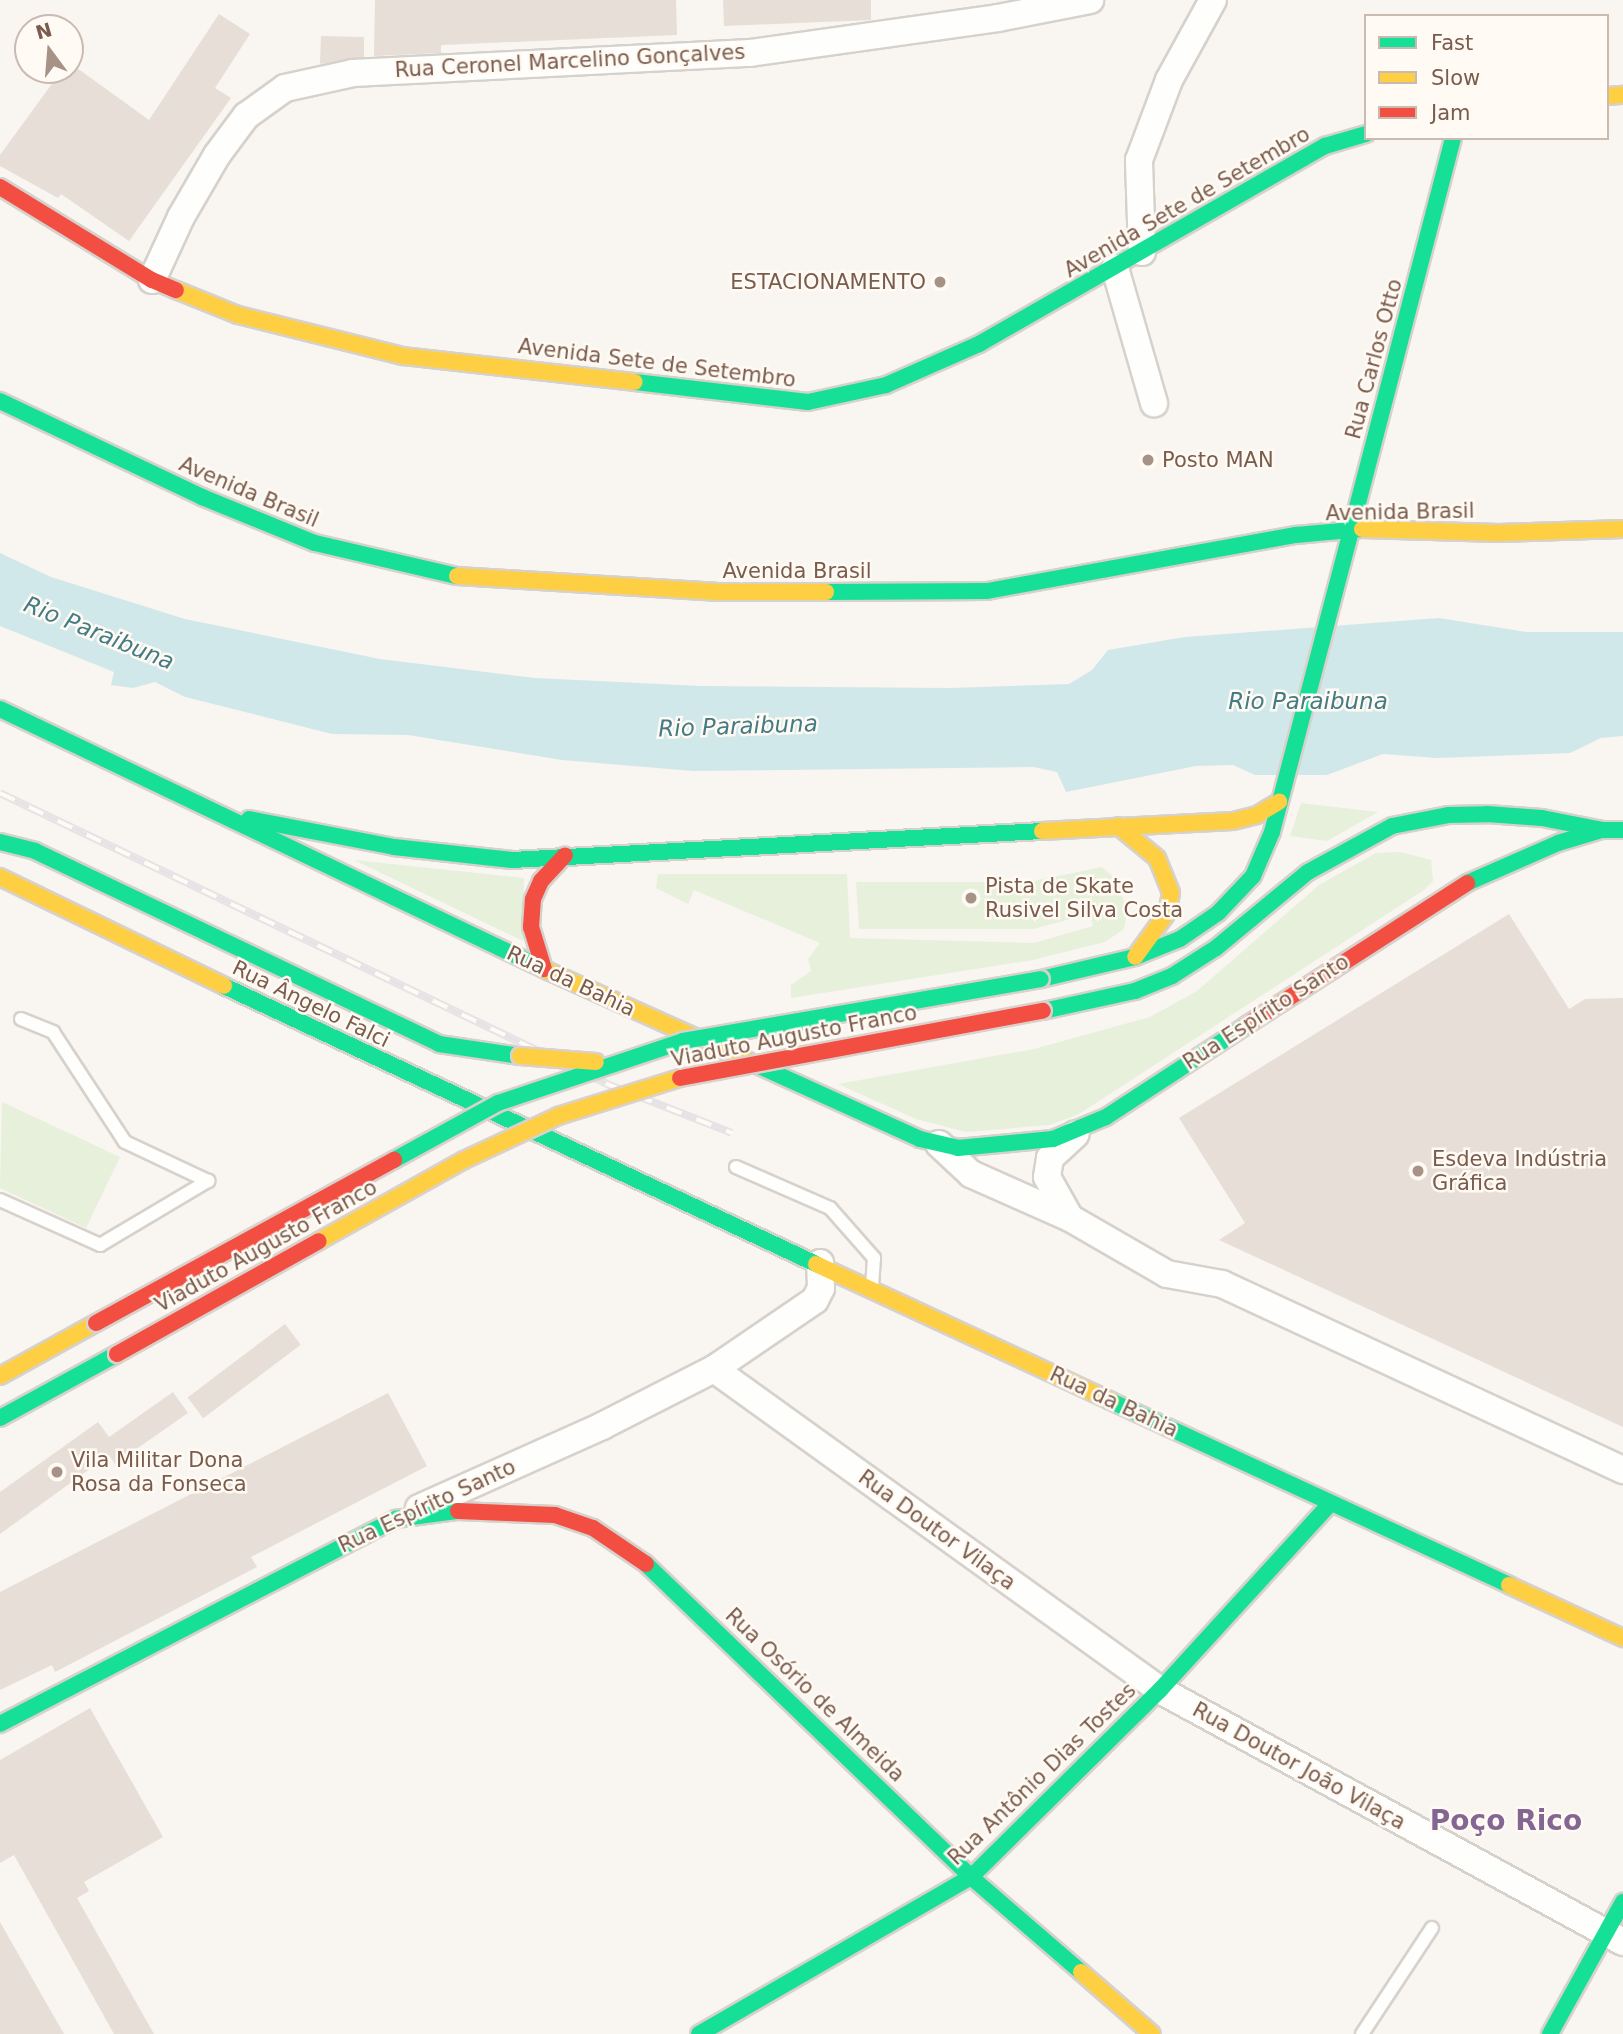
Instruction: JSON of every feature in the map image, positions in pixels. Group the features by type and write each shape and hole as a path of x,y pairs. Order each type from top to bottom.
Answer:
{"main road":[{"name":"Avenida Sete de Setembro","path":"0,187 152,280 238,315 403,356 807,402 887,385 979,344 1325,146 1364,135"},
{"name":"Rua Carlos Otto","path":"1285,780 1452,140"},
{"name":"Avenida Brasil","path":"0,401 202,496 315,543 450,576 716,592 1008,590 1296,536 1351,530 1623,529"},
{"path":"0,709 225,814 317,834 461,856 512,860 565,855 1233,821 1257,815 1279,802"},
{"name":"Viaduto Augusto Franco","path":"0,1376 498,1103 608,1063 732,1031 1041,979 1135,957 1180,939 1236,896 1264,858 1285,780"},
{"name":"Rua da Bahia","path":"225,814 544,969 929,1141"},
{"name":"Viaduto Augusto Franco","path":"0,1418 464,1160 558,1116 695,1073 1043,1012 1135,990 1172,976 1216,948 1308,872 1365,837 1406,821 1487,814 1542,818 1602,830"},
{"path":"1118,826 1157,858 1171,892 1167,913 1135,957"},
{"path":"1602,830 1623,830"},
{"name":"Rua Espírito Santo","path":"929,1141 958,1148 1016,1145 1083,1128 1106,1118 1467,883 1558,843 1602,830"},
{"path":"0,842 35,851 439,1044 608,1063"},
{"path":"544,969 531,927 533,898 541,881 565,855"},
{"name":"Rua Ângelo Falci","path":"0,877 427,1084 606,1164"},
{"name":"Rua da Bahia","path":"606,1164 872,1286 1329,1505 1623,1637"},
{"name":"Rua Antônio Dias Tostes","path":"699,2034 971,1877 1160,1690 1329,1505"},
{"name":"Rua Osório de Almeida","path":"396,1519 454,1511 555,1515 593,1528 635,1553 971,1877 1152,2034"},
{"name":"Rua Espírito Santo","path":"0,1724 396,1519"},
{"path":"1550,2034 1614,1937 1623,1902"}],"street":[{"name":"Rua Ceronel Marcelino Gonçalves","path":"152,280 181,217 217,155 246,116 285,88 353,73 750,52 998,18 1090,0"},
{"path":"1142,252 1139,160 1169,80 1213,0"},
{"path":"1115,268 1154,402"},
{"path":"1070,1219 1047,1177 1050,1158 1083,1128"},
{"name":"Rua da Bahia","path":"929,1141 971,1174 1070,1219 1167,1274 1222,1284 1623,1470"},
{"name":"Rua Espírito Santo","path":"396,1519 602,1426 714,1369 815,1300 821,1288 820,1263"},
{"name":"Rua Doutor Vilaça","path":"714,1369 1160,1690"},
{"name":"Rua Doutor João Vilaça","path":"1160,1690 1614,1937"}],"lane":[{"path":"0,1200 100,1245 208,1181 125,1142 53,1032 21,1019"},
{"path":"736,1167 830,1208 874,1258 872,1286"},
{"path":"1362,2034 1432,1928"}],"green space":[{"path":"1301,803 1378,812 1327,841 1290,836"},
{"path":"1401,852 1431,860 1433,881 1424,890 1079,1114 1050,1125 966,1132 916,1119 838,1084 1034,1049 1150,1017 1197,991 1319,885 1376,853"},
{"path":"354,860 524,878 523,941"},
{"path":"1102,867 1118,881 1127,912 1124,929 1105,942 1033,960 791,998 791,985 811,971 808,959 820,943 694,890 688,904 656,888 658,874 847,874 850,938 1034,943 1093,926 1089,914 1033,929 859,929 856,882 1029,882"},
{"path":"2,1102 120,1157 86,1228 0,1188"}],"water":[{"name":"Rio Paraibuna","path":"0,553 51,577 185,619 380,659 535,678 701,686 951,688 1069,684 1092,670 1108,650 1185,637 1439,618 1526,632 1623,632 1623,736 1601,738 1570,753 1437,758 1383,754 1327,775 1255,775 1233,765 1196,766 1066,792 1057,772 1034,767 693,771 562,760 408,735 332,734 185,697 155,682 133,688 111,685 114,672 0,626"}],"building":[{"path":"375,0 676,0 677,35 441,45 441,53 374,56"},
{"path":"723,0 871,0 871,20 724,26"},
{"path":"219,14 250,34 215,88 231,98 129,241 61,194 58,198 0,166 0,155 52,84 84,84 84,73 149,120"},
{"path":"321,36 364,37 364,57 320,64"},
{"name":"Esdeva Indústria Gráfica","path":"1509,914 1569,1009 1585,999 1623,998 1623,1427 1219,1240 1245,1223 1179,1118"},
{"path":"285,1324 301,1345 203,1418 188,1397"},
{"path":"173,1392 188,1413 115,1464 109,1455 0,1534 0,1492 98,1422 109,1437"},
{"path":"388,1393 427,1466 251,1557 257,1567 55,1672 52,1665 0,1690 0,1592"},
{"path":"90,1708 163,1837 84,1882 89,1891 77,1898 154,2034 114,2034 14,1855 0,1863 0,1760"},
{"path":"0,1922 64,2034 0,2034"}],"railway":[{"path":"0,793 607,1084 732,1133"}],"traffic: fast":[{"path":"635,382 808,402 886,385 979,344 1325,146 1364,135"},
{"path":"1351,530 1452,140"},
{"path":"0,401 202,497 315,543 457,576"},
{"path":"826,592 987,591 1296,535 1362,529"},
{"path":"1041,979 1135,957 1180,939 1218,913 1253,876 1272,832 1351,530"},
{"path":"0,709 548,971"},
{"path":"1043,1011 1135,991 1172,976 1216,948 1308,872 1392,826 1448,815 1487,814 1542,818 1602,830"},
{"path":"249,819 394,847 512,860 1042,831"},
{"path":"1467,883 1558,843 1602,830 1623,830"},
{"path":"0,842 35,851 439,1044 520,1056"},
{"path":"394,1160 498,1103 683,1041 1041,979"},
{"path":"224,986 816,1264"},
{"path":"748,1061 920,1139 958,1148 1053,1139 1106,1117 1247,1025"},
{"path":"0,1418 117,1354"},
{"path":"1111,1401 1509,1585"},
{"path":"699,2034 971,1877 1160,1690 1329,1505"},
{"path":"0,1724 396,1519 458,1511"},
{"path":"646,1564 971,1877 1081,1972"},
{"path":"1550,2034 1623,1902"}],"traffic: slow":[{"path":"1609,96 1623,95"},
{"path":"176,290 238,315 403,356 635,382"},
{"path":"1362,529 1499,533 1623,529"},
{"path":"457,576 716,592 826,592"},
{"path":"1042,831 1233,821 1257,815 1279,802"},
{"path":"1118,826 1157,858 1171,893 1167,913 1135,957"},
{"path":"0,877 224,986"},
{"path":"548,971 748,1061"},
{"path":"520,1056 596,1062"},
{"path":"319,1241 464,1160 558,1116 680,1078"},
{"path":"816,1264 1111,1401"},
{"path":"0,1376 96,1323"},
{"path":"1509,1585 1623,1638"},
{"path":"1081,1972 1152,2034"}],"traffic: jam":[{"path":"0,187 152,280 176,290"},
{"path":"544,969 531,927 533,899 541,881 565,855"},
{"path":"1247,1025 1467,883"},
{"path":"680,1078 1043,1011"},
{"path":"96,1323 394,1160"},
{"path":"117,1354 319,1241"},
{"path":"458,1511 555,1515 593,1528 646,1564"}],"place":[{"name":"ESTACIONAMENTO","path":"940,282"},
{"name":"Posto MAN","path":"1148,460"},
{"name":"Pista de Skate Rusivel Silva Costa","path":"971,898"},
{"name":"Esdeva Indústria Gráfica","path":"1418,1171"},
{"name":"Vila Militar Dona Rosa da Fonseca","path":"57,1472"}],"district":[{"name":"Poço Rico","path":"1506,1821"}]}
